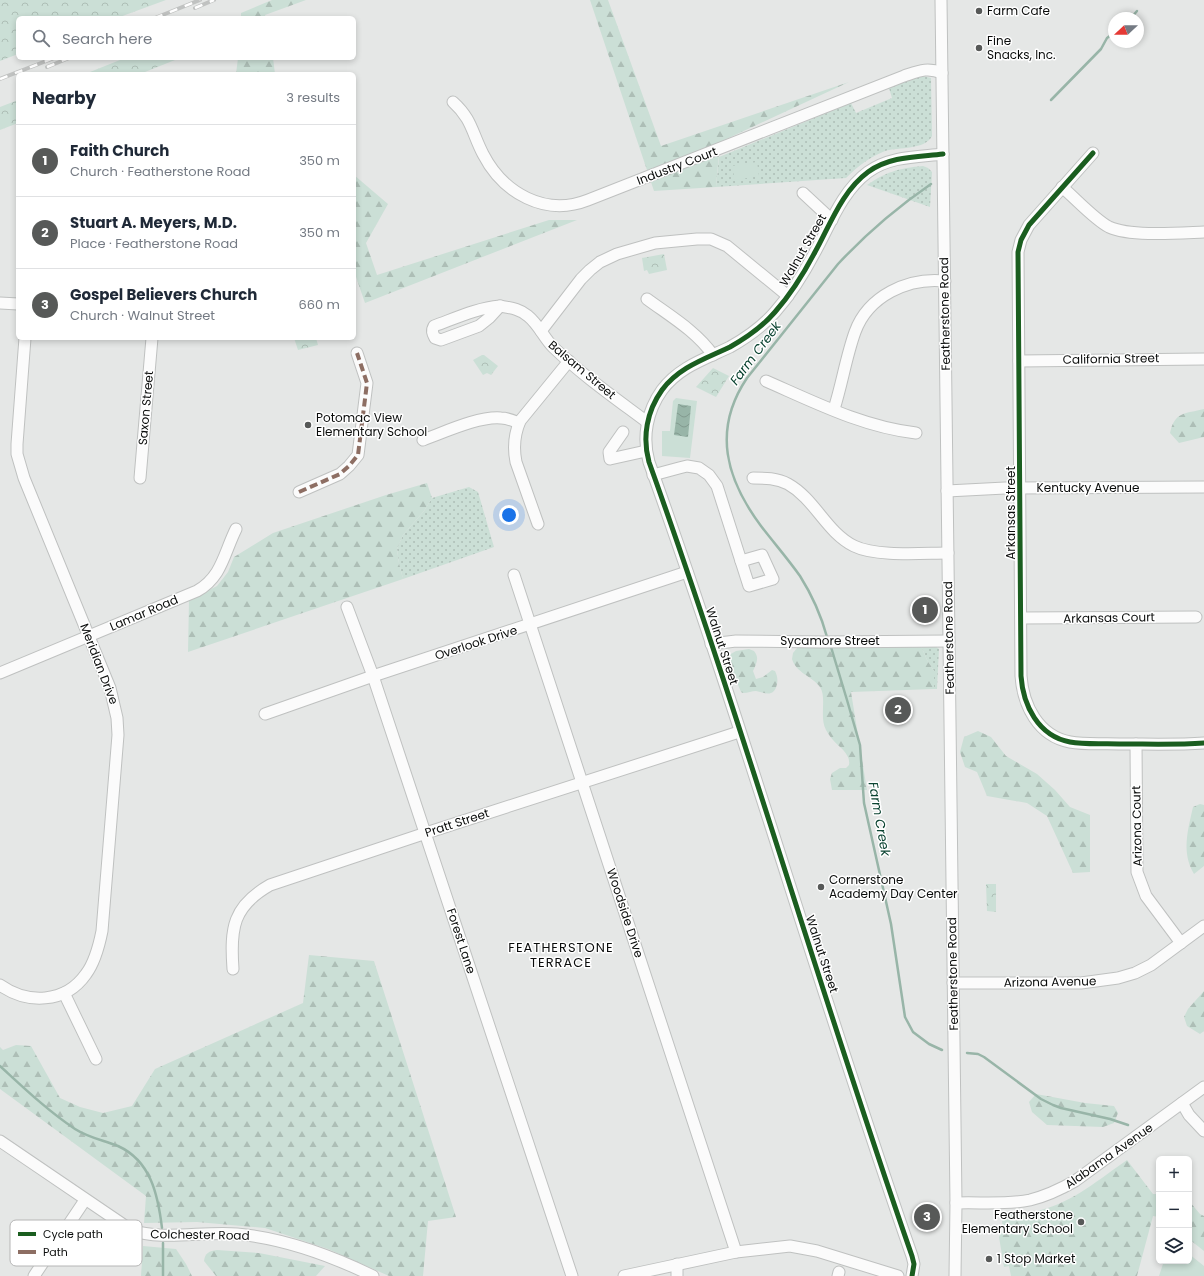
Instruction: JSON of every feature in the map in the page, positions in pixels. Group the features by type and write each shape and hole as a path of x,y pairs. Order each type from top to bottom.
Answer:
{"street":[{"name":"Featherstone Road","path":"941,0 956,1203 955,1276"},
{"name":"Industry Court","path":"453,102 466,116 472,126 483,154 489,164 508,186 528,199 539,203 563,206 588,200 904,76 925,69 932,69 942,73"},
{"name":"Arkansas Street","path":"1093,153 1029,225 1019,245 1022,690 1026,705 1037,722 1052,735 1070,742 1136,744 1204,743"},
{"name":"Walnut Street","path":"912,1276 914,1264 912,1256 711,644 653,475 646,451 645,438 647,422 656,400 670,382 681,372 696,362 735,344 761,326 775,313 804,272 832,220 849,191 857,181 872,169 895,160 943,154"},
{"path":"1062,187 1104,224 1120,230 1137,233 1204,232"},
{"path":"803,193 832,220"},
{"path":"541,332 581,279 600,262 617,254 655,243 697,239 720,242 727,246 788,296"},
{"path":"834,409 855,331 865,314 884,295 902,286 921,281 945,281"},
{"path":"647,299 696,336 705,344 713,355"},
{"path":"0,303 16,304"},
{"name":"Balsam Street","path":"500,306 479,326 441,340 435,338 432,333 434,326 487,307 500,306 520,310 535,322 552,346 569,361 647,422"},
{"name":"Meridian Drive","path":"0,985 16,994 27,997 46,998 64,993 73,988 87,973 99,945 102,931 118,735 113,695 18,461 18,431 26,340"},
{"name":"Saxon Street","path":"140,478 152,340"},
{"path":"299,492 340,474 350,466 358,455 367,383 357,353"},
{"name":"California Street","path":"1019,361 1204,359"},
{"path":"538,524 514,452 516,432 519,423 569,361"},
{"path":"766,382 870,424 884,428 916,433"},
{"path":"423,440 459,427 492,418 502,418 519,423"},
{"path":"623,432 609,452 610,459 646,451"},
{"path":"653,475 687,466 699,468 709,475 717,486 741,561"},
{"path":"752,478 770,478 792,487 809,503 838,535 858,548 875,552 948,554"},
{"name":"Kentucky Avenue","path":"947,491 1021,488 1204,487"},
{"name":"Lamar Road","path":"0,673 197,591 205,586 217,573 236,529"},
{"name":"Overlook Drive","path":"265,714 373,676 687,572"},
{"name":"Woodside Drive","path":"514,574 736,1252"},
{"name":"Forest Lane","path":"347,607 373,676 426,833 572,1276"},
{"name":"Arkansas Court","path":"1021,618 1196,617"},
{"name":"Sycamore Street","path":"711,644 736,641 822,642 949,640"},
{"name":"Pratt Street","path":"233,968 231,946 233,928 237,917 243,907 260,890 270,885 739,732"},
{"name":"Arizona Court","path":"1136,744 1137,872 1141,885 1149,901 1181,943"},
{"name":"Arizona Avenue","path":"953,983 1081,983 1103,981 1135,973 1151,965 1204,926"},
{"path":"64,993 96,1059"},
{"name":"Alabama Avenue","path":"956,1203 1025,1200 1046,1195 1061,1189 1075,1181 1204,1087"},
{"path":"1182,1103 1189,1115 1204,1131"},
{"name":"Colchester Road","path":"0,1141 114,1220"},
{"path":"72,1220 85,1200"},
{"name":"Colchester Road","path":"142,1234 236,1234 262,1237 287,1243 323,1255 372,1276"},
{"path":"624,1276 736,1252 775,1247 802,1247 898,1276"},
{"path":"677,1264 677,1276"},
{"path":"34,1276 41,1266"}],"green space":[{"path":"0,0 166,0 122,16 16,16 16,55 0,61"},
{"path":"272,0 306,0 265,16 241,16 241,13"},
{"path":"590,0 608,0 661,146 849,82 720,142 716,187 654,191"},
{"path":"120,60 175,60 145,72 90,72"},
{"path":"238,60 273,60 275,72 236,72"},
{"path":"923,76 931,78 932,136 924,144 880,153 864,162 846,178 716,187 719,157 851,103 856,113 892,98 889,88 915,77"},
{"path":"16,101 16,124 0,130 0,107"},
{"path":"757,162 759,176 735,180 732,166"},
{"path":"923,166 932,172 930,207 867,185 893,171"},
{"path":"356,177 388,204 366,243 377,275 549,220 577,220 365,303 356,277"},
{"path":"664,254 667,270 649,274 647,270 644,271 642,258"},
{"path":"295,340 317,340 318,345 298,350"},
{"path":"482,355 498,366 491,375 487,373 483,375 473,360"},
{"path":"713,368 729,376 716,397 696,387"},
{"path":"676,398 697,401 690,458 662,456 662,431 670,431 673,401"},
{"path":"1204,409 1204,437 1179,443 1170,433 1175,421 1178,417 1186,413"},
{"path":"427,483 432,498 424,511 403,535 397,549 403,579 188,652 189,600 217,586 228,572 234,557 273,533 386,495"},
{"path":"469,487 478,492 494,547 403,579 397,549 403,535 424,511 432,498"},
{"path":"921,646 935,646 939,649 937,689 934,689 934,671"},
{"path":"921,646 934,671 934,689 851,692 867,790 832,790 830,779 832,773 840,768 846,768 849,765 848,757 832,739 824,725 823,697 820,687 797,668 792,659 793,653 797,648"},
{"path":"749,649 754,651 757,656 757,661 753,671 756,679 763,677 772,670 775,671 777,677 776,688 769,694 756,691 745,693 741,692 730,665 729,655 736,651"},
{"path":"978,731 991,737 1006,756 1037,774 1055,790 1070,807 1090,815 1090,872 1073,873 1047,816 1027,803 987,796 977,772 965,767 960,752 964,737"},
{"path":"1200,804 1204,805 1204,866 1194,874 1188,857 1187,841 1193,807"},
{"path":"986,884 996,884 996,912 987,911"},
{"path":"309,955 374,961 456,1217 428,1221 423,1276 389,1276 328,1249 265,1228 197,1222 144,1223 146,1196 0,1089 0,1047 3,1050 16,1045 31,1046 60,1098 80,1107 103,1113 132,1106 155,1069 303,1003"},
{"path":"1204,991 1204,1031 1200,1034 1187,1026 1184,1017 1188,1009"},
{"path":"1036,1094 1085,1103 1114,1106 1118,1113 1114,1123 1103,1127 1047,1125 1032,1112 1029,1102"},
{"name":"Featherstone Elementary School","path":"1127,1160 1153,1194 1156,1194 1156,1216 1153,1216 1137,1276 1011,1276 1009,1266 1004,1267 999,1237 1003,1229 1001,1213 1032,1212 1041,1210 1064,1201 1086,1189"},
{"path":"1192,1205 1200,1214 1204,1216 1204,1251 1192,1241"},
{"path":"143,1246 176,1249 192,1276 141,1276"},
{"path":"217,1250 259,1253 325,1266 316,1276 216,1276 204,1261 205,1256 208,1253"},
{"path":"1192,1256 1204,1266 1204,1276 1159,1276 1163,1264 1192,1264"}],"water":[{"path":"678,404 691,406 688,437 674,435"}],"waterway":[{"name":"Farm Creek","path":"1051,100 1101,49 1108,37"},
{"name":"Farm Creek","path":"827,637 819,613 800,576 761,526 739,490 732,472 728,454 727,435 730,416 736,397 747,378 838,264 859,242 883,221 931,184"},
{"name":"Farm Creek","path":"831,647 860,745 864,803 891,924 905,1017 913,1032 929,1044 942,1050"},
{"name":"Farm Creek","path":"967,1053 978,1054 984,1057 1041,1099 1053,1105 1128,1125"},
{"path":"0,1066 46,1107 75,1129 91,1137 118,1146 129,1152 138,1160 151,1180 158,1203 162,1228"},
{"path":"163,1243 163,1276"}],"railway":[{"path":"160,16 200,0"},
{"path":"195,8 214,0"},
{"path":"18,72 49,60"},
{"path":"47,67 64,60"},
{"path":"0,79 16,73"}],"marked path":[{"path":"299,492 340,474 358,455 367,383 357,353"}],"cycle path":[{"path":"1093,153 1029,225 1021,240 1018,252 1022,687 1034,718 1049,733 1059,739 1089,744 1204,743"},
{"path":"912,1276 914,1264 912,1256 845,1058 717,660 649,462 646,434 649,415 657,398 662,390 676,375 693,364 730,347 748,336 760,327 781,305 792,291 806,268 837,209 859,180 868,172 885,163 904,158 943,154"}],"place":[{"name":"Farm Cafe","path":"979,11"},
{"name":"Fine Snacks, Inc.","path":"979,48"},
{"name":"Potomac View Elementary School","path":"308,425"},
{"name":"Faith Church","path":"925,610"},
{"name":"Stuart A. Meyers, M.D.","path":"898,710"},
{"name":"Cornerstone Academy Day Center","path":"821,887"},
{"name":"Gospel Believers Church","path":"927,1217"},
{"name":"Featherstone Elementary School","path":"1081,1222"},
{"name":"1 Stop Market","path":"989,1259"}],"district":[{"name":"FEATHERSTONE TERRACE","path":"561,954"}]}
